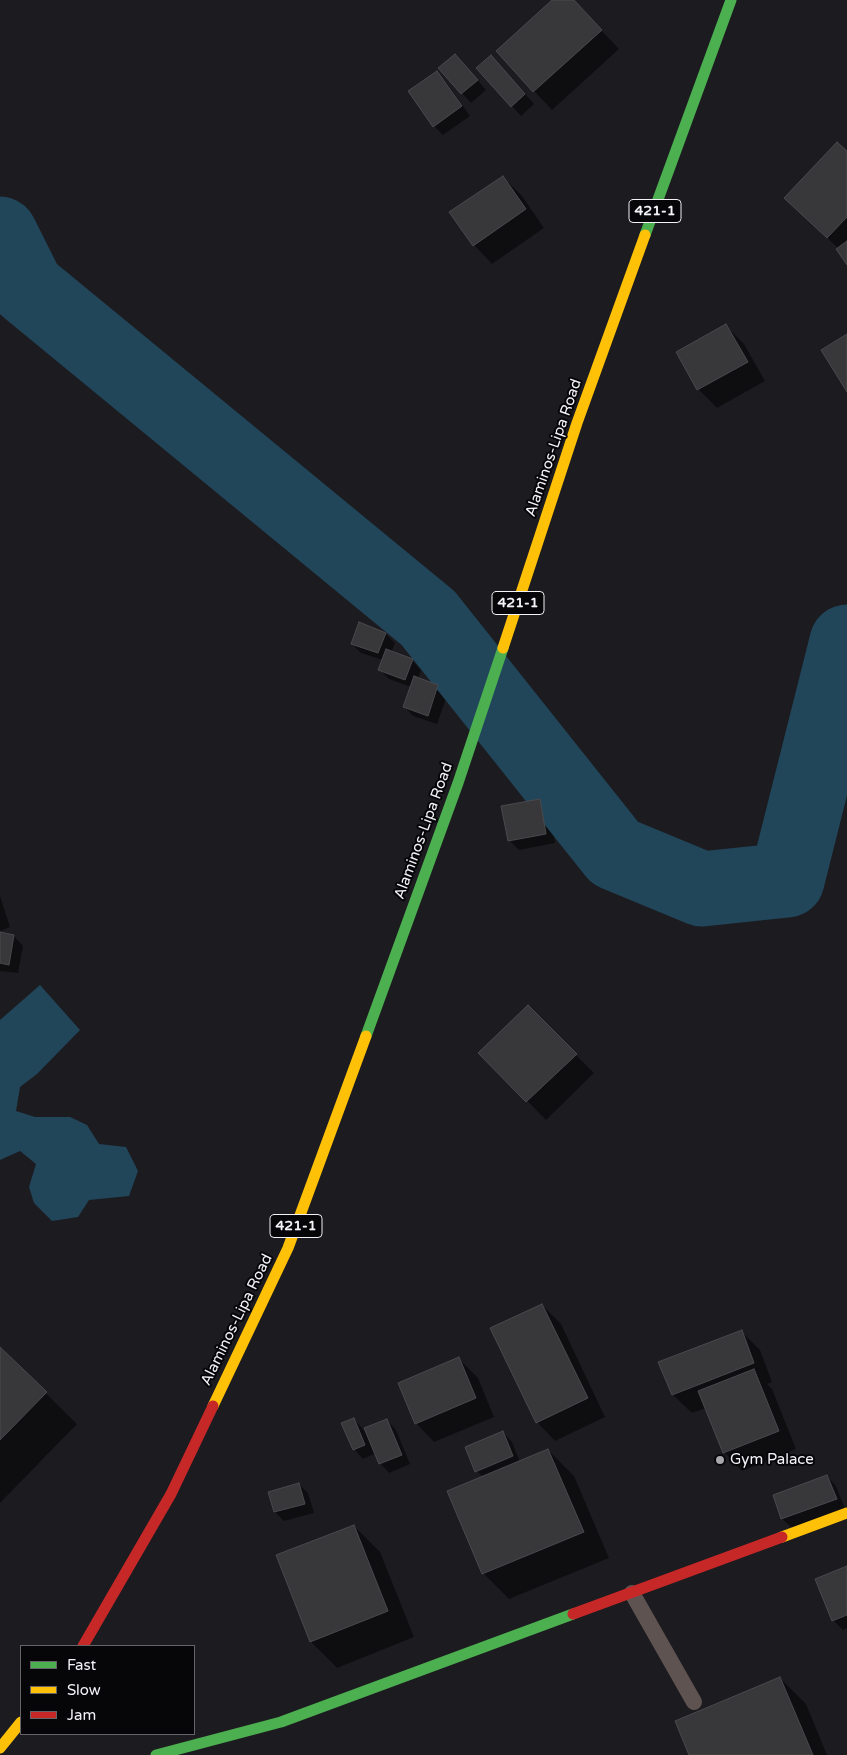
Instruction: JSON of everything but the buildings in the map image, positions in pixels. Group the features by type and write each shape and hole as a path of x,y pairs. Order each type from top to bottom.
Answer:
{"main road":[{"name":"Alaminos-Lipa Road","path":"84,1645 171,1494 288,1248 458,783 578,422 731,0"},
{"path":"156,1755 281,1722 847,1513"},
{"path":"0,1748 20,1723"}],"lane":[{"path":"632,1592 694,1702"}],"water":[{"path":"40,985 80,1030 37,1074 20,1087 16,1111 35,1117 70,1117 87,1125 99,1144 126,1147 138,1171 129,1196 89,1200 78,1217 52,1221 34,1203 29,1187 36,1164 20,1151 0,1160 0,1020"}],"waterway":[{"path":"0,234 27,288 428,618 615,853 702,889 787,880 847,642"}],"traffic: fast":[{"path":"645,235 731,0"},
{"path":"366,1036 458,783 503,648"},
{"path":"156,1755 281,1722 573,1614"}],"traffic: slow":[{"path":"503,648 577,423 645,235"},
{"path":"213,1406 288,1248 366,1036"},
{"path":"782,1537 847,1513"},
{"path":"0,1748 20,1723"}],"traffic: jam":[{"path":"84,1645 171,1494 213,1406"},
{"path":"573,1614 782,1537"}],"place":[{"name":"Gym Palace","path":"720,1460"}]}
